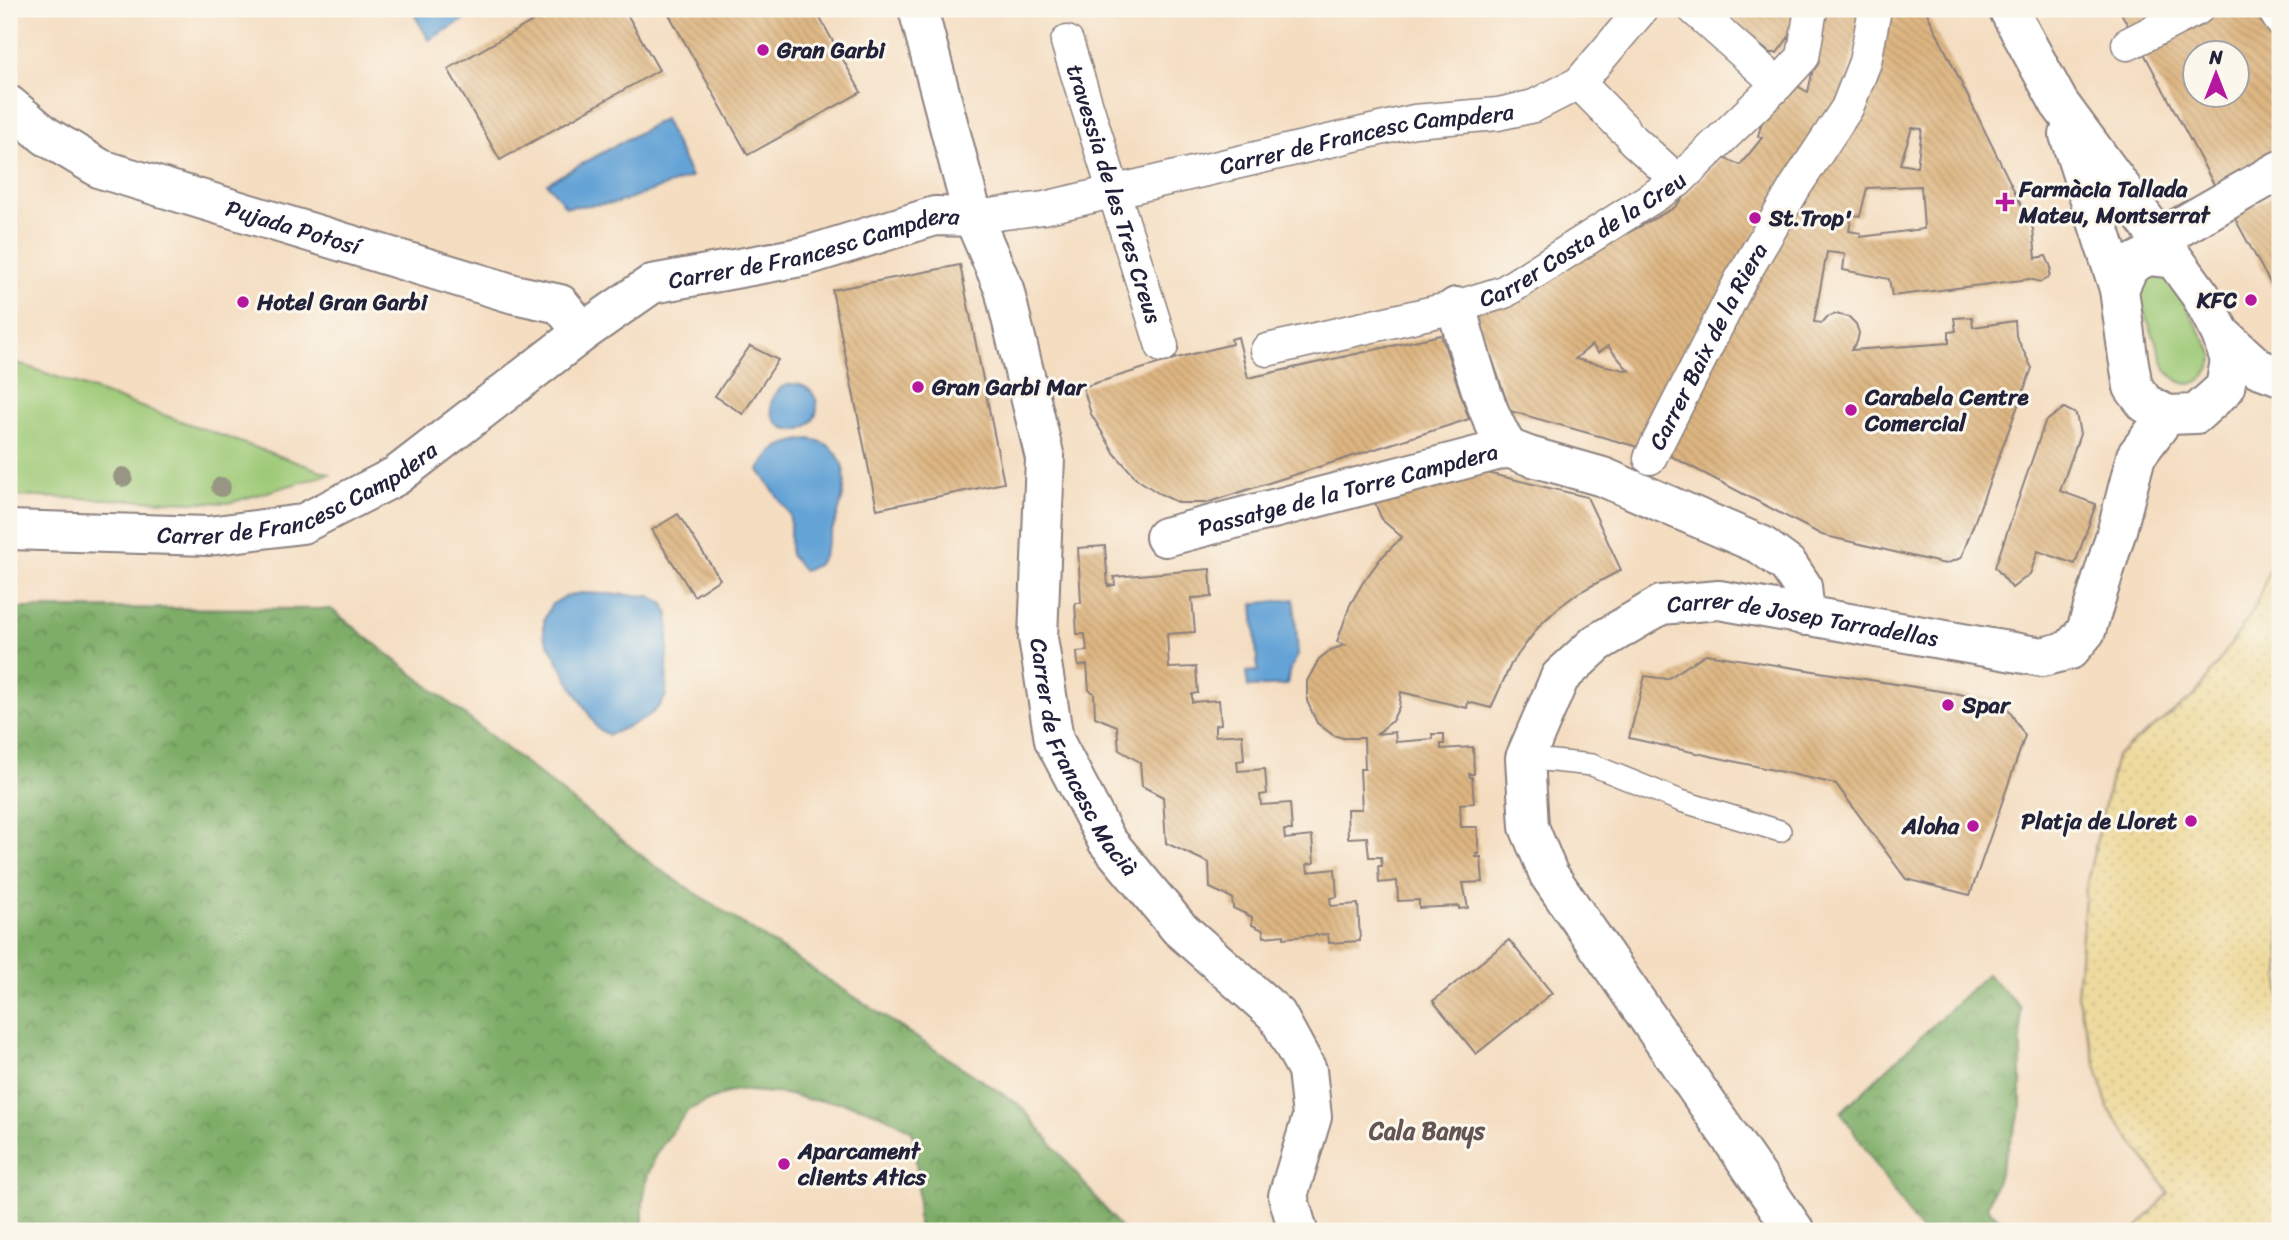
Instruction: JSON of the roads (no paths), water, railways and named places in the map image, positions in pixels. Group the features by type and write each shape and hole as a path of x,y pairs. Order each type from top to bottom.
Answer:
{"street":[{"name":"Carrer de Francesc Macià","path":"918,9 973,217 1004,289 1045,458 1038,638 1054,740 1107,841 1179,928 1278,1015 1307,1070 1312,1117 1288,1196 1298,1231"},
{"name":"Carrer de Francesc Campdera","path":"9,530 208,536 302,524 396,475 583,332 652,284 806,256 935,216 973,217 1044,208 1414,121 1498,114 1534,106 1580,83 1642,9"},
{"path":"1694,9 1778,84"},
{"name":"Carrer Costa de la Creu","path":"1267,350 1456,307 1504,292 1678,181 1778,84 1802,57 1811,9"},
{"name":"Carrer Baix de la Riera","path":"1650,458 1740,281 1795,187 1847,108 1865,62 1875,9"},
{"path":"2008,9 2059,103 2201,296 2221,334 2231,360 2225,388 2196,414 2167,415 2145,403 2133,387 2119,289 2059,103"},
{"path":"2128,44 2197,9"},
{"path":"2273,9 2280,20"},
{"name":"travessia de les Tres Creus","path":"1067,42 1162,346"},
{"path":"1580,83 1628,134 1678,181"},
{"name":"Pujada Potosí","path":"9,105 47,136 101,169 514,294 560,304 583,332"},
{"path":"2119,289 2130,265 2167,249 2280,170"},
{"path":"1456,307 1489,410 1497,431 1508,448"},
{"path":"2221,334 2258,368 2280,376"},
{"name":"Carrer de Josep Tarradellas","path":"1795,1231 1549,875 1529,827 1525,758 1560,677 1597,643 1661,605 1719,600 2042,657 2070,650 2086,631 2136,456 2167,415"},
{"name":"Passatge de la Torre Campdera","path":"1165,537 1508,448 1603,477 1761,545 1788,565 1802,586 1805,616"}],"lane":[{"path":"1525,758 1592,765 1681,801 1780,831"}],"water":[{"path":"411,9 483,9 429,40"},
{"path":"664,119 691,177 617,203 566,207 547,183"},
{"path":"794,384 811,390 817,407 811,424 794,430 777,424 771,407 777,390"},
{"path":"809,439 829,446 839,458 844,471 844,485 838,515 823,557 817,565 804,571 790,555 790,515 759,470 779,447"},
{"path":"581,593 650,596 664,604 669,616 666,695 662,703 649,715 609,735 598,729 544,635 544,620 551,605 566,596"},
{"path":"1294,599 1298,655 1289,672 1287,685 1248,687 1246,672 1258,671 1253,604"}],"place":[{"name":"Gran Garbi","path":"763,50"},
{"name":"Farmàcia Tallada Mateu, Montserrat","path":"2005,202"},
{"name":"St.Trop'","path":"1755,218"},
{"name":"KFC","path":"2251,300"},
{"name":"Hotel Gran Garbi","path":"243,302"},
{"name":"Gran Garbi Mar","path":"918,387"},
{"name":"Carabela Centre Comercial","path":"1851,410"},
{"name":"Spar","path":"1948,705"},
{"name":"Platja de Lloret","path":"2191,821"},
{"name":"Aloha","path":"1973,826"},
{"name":"Aparcament clients Atics","path":"784,1164"}],"district":[{"name":"Cala Banys","path":"1427,1131"}]}
